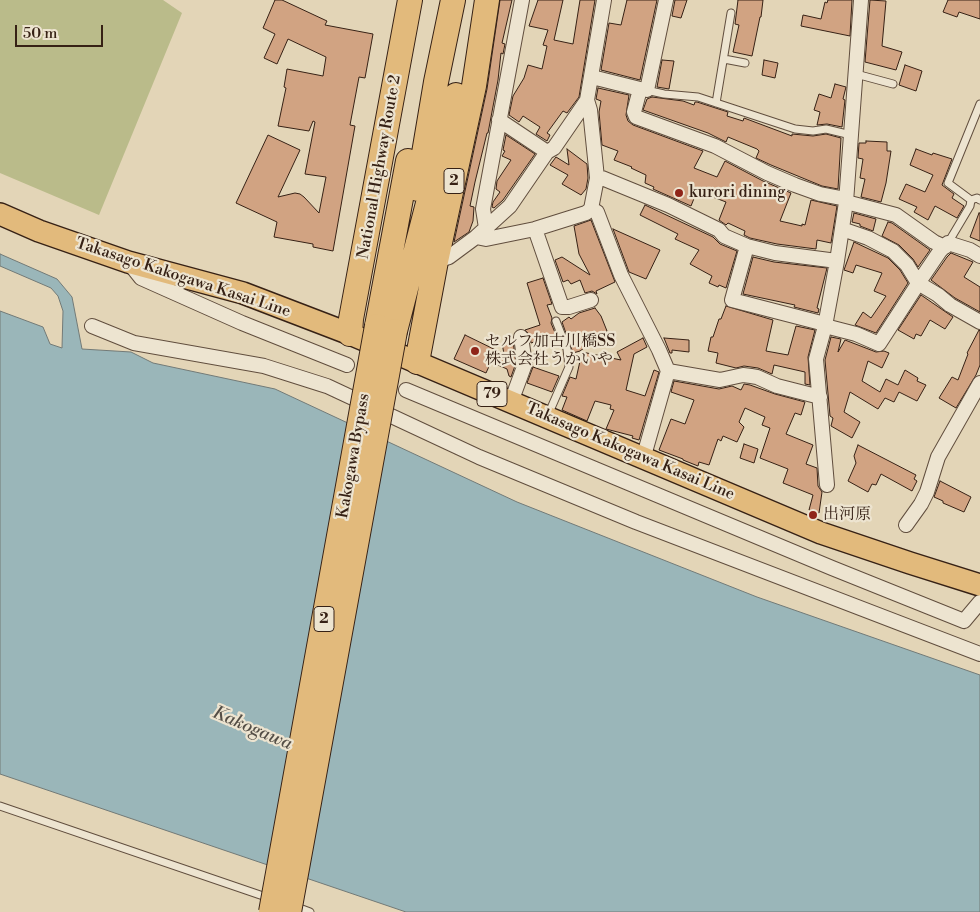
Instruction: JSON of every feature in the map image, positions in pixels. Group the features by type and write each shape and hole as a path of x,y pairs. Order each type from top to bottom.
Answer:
{"highway":[{"name":"National Highway Route 2","path":"350,334 351,319 410,0"},
{"path":"386,329 378,260 422,0"},
{"name":"Kakogawa Bypass","path":"289,912 386,329 438,0"},
{"name":"Kakogawa Bypass","path":"271,912 453,0"},
{"path":"386,329 456,96 473,0"},
{"name":"2","path":"417,362 436,261 474,86 487,0"}],"main road":[{"name":"Takasago Kakogawa Kasai Line","path":"0,214 38,231 128,262 243,294 350,334 643,458 910,564 980,585"}],"street":[{"path":"522,0 483,209 481,233 486,239 535,229 586,214 592,209 597,178 588,100 604,0"},
{"path":"666,0 643,89 634,112 636,117 715,146 796,186 896,215 934,242 970,250 980,256"},
{"path":"827,485 816,358 825,325 846,201 861,0"},
{"path":"592,77 643,89"},
{"path":"436,261 449,257 481,233 510,206 547,152 554,148 588,100"},
{"path":"499,120 547,152"},
{"path":"597,178 602,178 668,205 719,230 724,236 747,246 775,253 837,261"},
{"path":"592,209 597,212 621,275 668,372 643,458"},
{"path":"842,228 868,238 893,251 907,265 918,283 961,312 980,322"},
{"path":"535,229 562,307 569,307 591,300"},
{"path":"747,246 732,300 856,334 879,344 918,283 946,245"},
{"path":"128,262 141,278 242,323 347,365"},
{"path":"92,326 134,343 264,366 327,386 479,457 626,518 980,654"},
{"path":"511,402 525,364 521,337"},
{"path":"668,372 720,380 742,375 751,376 797,392 820,396"},
{"path":"906,525 924,498 938,457 980,382"},
{"path":"406,390 797,553 964,620 980,602"}],"lane":[{"path":"716,103 731,13"},
{"path":"724,59 745,63"},
{"path":"856,74 893,84"},
{"path":"643,89 664,94 698,97 795,129 813,131 826,129 851,135"},
{"path":"971,200 948,183 980,104"},
{"path":"971,200 976,198 980,200"},
{"path":"946,245 970,206 971,200"},
{"path":"547,417 569,367 567,349 556,321"},
{"path":"0,806 310,912"}],"green space":[{"path":"0,0 163,0 182,13 99,215 0,173"}],"water":[{"name":"Kakogawa","path":"0,254 57,279 72,297 82,349 131,352 153,363 275,389 517,502 757,597 980,675 980,912 406,912 0,774 0,311 43,327 50,344 62,348 63,311 58,296 51,288 0,266"}],"building":[{"path":"275,0 282,0 327,21 325,25 373,34 365,78 359,77 350,125 355,126 333,251 313,247 313,244 274,237 277,222 236,203 268,135 300,150 278,197 295,193 300,194 319,213 326,177 305,174 315,122 313,121 309,131 278,126 286,88 284,87 287,69 323,76 326,57 288,39 277,64 264,58 275,34 263,28"},
{"path":"500,0 512,0 502,43 505,44 503,54 501,53 488,133 470,206 474,207 473,221 469,232 454,242 487,89"},
{"path":"538,0 563,0 554,40 573,44 580,0 595,0 579,97 567,113 563,111 547,133 550,135 547,141 536,134 540,127 523,116 519,122 509,115 513,96 524,78 528,65 542,69 547,46 543,45 548,30 529,26"},
{"path":"627,0 657,0 640,80 601,70 609,23 621,25"},
{"path":"675,0 687,0 681,18 672,16"},
{"path":"738,0 763,0 752,56 733,52 739,25 735,24"},
{"path":"828,0 852,0 850,36 801,26 803,15 821,19 825,2 827,3"},
{"path":"870,0 886,1 882,46 902,52 896,70 865,62"},
{"path":"948,0 980,0 980,19 959,12 957,17 943,12"},
{"path":"662,60 674,61 669,89 657,87"},
{"path":"764,60 778,63 775,78 762,75"},
{"path":"905,65 922,71 916,91 899,85"},
{"path":"835,84 846,87 843,99 845,100 842,127 827,124 817,125 820,112 814,110 819,94 831,98"},
{"path":"598,88 629,95 626,115 628,121 633,125 703,151 694,168 717,177 725,161 791,193 780,221 805,225 811,200 837,206 831,243 817,240 816,249 750,238 744,235 745,231 728,223 726,225 719,220 726,202 697,191 691,206 653,189 654,187 645,183 646,175 614,160 618,151 602,145 599,112 601,101 596,99"},
{"path":"652,97 683,101 694,105 697,102 728,112 727,116 743,121 744,118 792,136 792,134 813,136 826,134 841,138 838,189 822,186 756,158 759,151 757,149 728,137 726,142 708,133 643,110 647,99"},
{"path":"506,135 535,154 503,200 494,208 492,207 493,202 500,192 496,189 497,181 511,160 502,156 505,151 503,150"},
{"path":"866,141 887,142 887,151 891,151 881,202 861,197 865,179 860,178 863,159 858,158 859,143 866,143"},
{"path":"567,149 587,164 588,178 586,189 581,195 562,184 568,175 550,165 556,157 569,165"},
{"path":"916,149 952,159 942,185 954,194 952,198 964,206 957,218 935,206 928,220 914,212 917,207 899,199 906,184 925,192 933,175 910,165"},
{"path":"645,205 713,237 720,244 737,251 726,288 709,283 712,276 690,264 699,250 675,239 678,234 640,215"},
{"path":"854,213 876,219 873,231 852,222"},
{"path":"980,213 980,241 970,237"},
{"path":"591,220 615,282 596,291 597,294 592,291 585,293 580,280 571,284 568,280 563,282 555,260 562,257 590,275 579,254 574,226"},
{"path":"888,222 930,250 918,267 899,245 882,236"},
{"path":"613,229 660,250 646,279 629,272"},
{"path":"854,242 888,258 900,270 908,283 876,333 855,325 863,312 871,318 886,296 874,291 882,273 856,265 853,273 844,270"},
{"path":"951,253 973,262 964,277 980,287 980,312 955,298 931,280"},
{"path":"753,257 774,262 827,268 817,308 819,309 818,313 794,307 795,305 743,294"},
{"path":"543,278 552,304 547,305 556,335 531,343 530,335 525,330 540,325 527,283"},
{"path":"921,295 953,317 945,329 930,320 921,336 916,334 914,339 898,330"},
{"path":"726,306 773,320 766,351 788,355 796,326 815,330 808,357 810,385 805,384 805,372 774,365 772,374 758,368 744,366 736,368 716,363 718,353 708,351 711,337 713,337"},
{"path":"595,308 601,316 607,331 580,351 573,353 562,322 569,317 571,319 579,313"},
{"path":"979,330 980,365 956,408 939,398 952,377 958,380 967,353"},
{"path":"465,335 504,354 502,343 513,341 516,363 511,377 507,369 491,362 486,373 454,359"},
{"path":"831,337 841,339 838,352 845,340 876,352 884,351 889,353 882,368 868,361 862,381 880,392 886,379 898,385 905,370 918,378 917,381 926,385 917,401 899,392 894,402 885,398 878,409 850,392 844,412 860,422 852,438 831,426 833,418 830,416 825,360"},
{"path":"643,338 647,347 634,354 626,390 645,396 654,370 659,372 639,440 632,438 633,436 606,429 614,410 610,409 611,405 595,401 587,421 562,410 567,397 562,396 570,377 576,379 582,352 621,360 617,352"},
{"path":"664,338 689,340 689,352 672,350 672,353 670,353"},
{"path":"533,367 559,376 552,392 527,383"},
{"path":"674,381 719,389 732,386 741,390 744,384 805,402 801,415 795,413 786,434 813,445 806,464 817,468 818,486 822,492 819,513 809,510 813,495 783,483 788,469 760,458 770,428 762,425 765,417 745,408 739,422 744,427 737,442 723,436 721,441 718,439 709,465 699,462 698,466 659,450 671,419 685,424 694,400 671,392"},
{"path":"744,444 758,449 754,463 740,458"},
{"path":"858,445 916,475 914,479 917,481 912,491 881,474 876,485 872,484 868,492 848,481 856,463 854,456"},
{"path":"940,481 971,497 964,512 934,497"}],"place":[{"name":"kurori dining","path":"679,193"},
{"name":"セルフ加古川橋SS 株式会社うかいや","path":"475,351"},
{"name":"出河原","path":"813,515"}]}
